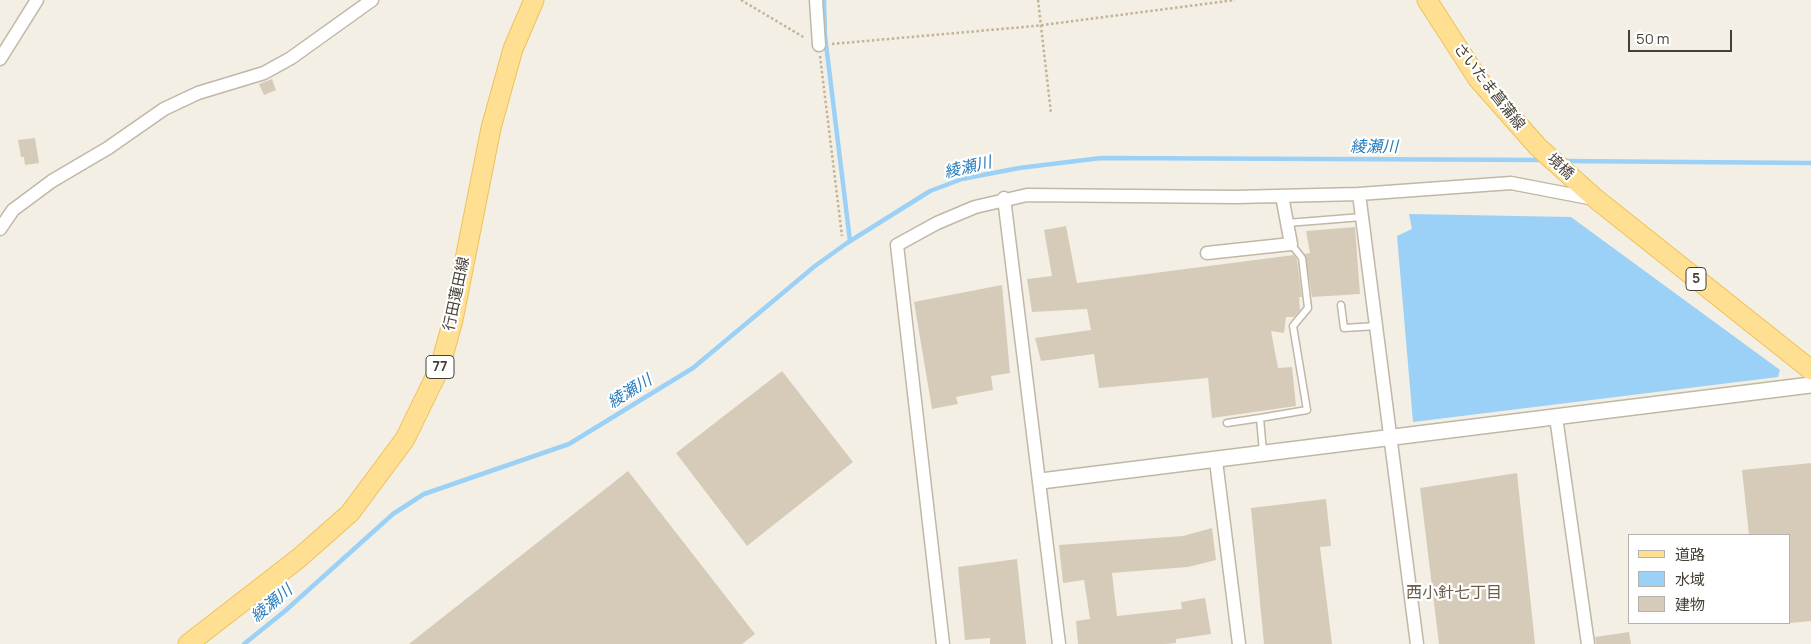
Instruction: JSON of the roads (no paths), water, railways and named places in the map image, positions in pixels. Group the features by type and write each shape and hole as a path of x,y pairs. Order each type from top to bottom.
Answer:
{"main road":[{"name":"行田蓮田線","path":"188,644 299,558 350,512 405,439 440,367 453,320 491,128 513,49 534,0"},
{"name":"さいたま菖蒲線","path":"1427,0 1478,79 1538,147"},
{"name":"境橋","path":"1538,147 1589,193"},
{"name":"5","path":"1589,193 1811,370"}],"street":[{"path":"0,59 37,0"},
{"path":"0,229 13,210 52,181 108,148 164,109 198,93 246,80 291,58 372,0"},
{"path":"816,0 819,45"},
{"path":"943,644 897,245 937,222 975,207 1004,198 1027,195 1282,196 1359,194 1511,183 1589,193"},
{"path":"1359,194 1417,644"},
{"path":"1207,253 1291,244 1282,196"},
{"path":"1004,198 1041,481 1059,644"},
{"path":"1041,481 1811,385"},
{"path":"1556,417 1588,644"},
{"path":"1216,460 1240,644"}],"lane":[{"path":"1287,223 1362,217"},
{"path":"1227,423 1306,410 1293,326 1308,308 1302,258 1291,244"},
{"path":"1341,305 1344,328 1377,326"},
{"path":"1260,418 1263,454"}],"water":[{"path":"1409,214 1571,217 1780,370 1778,377 1413,422 1397,236 1412,229"}],"waterway":[{"path":"824,0 825,36 850,241"},
{"name":"綾瀬川","path":"244,644 285,611 393,514 424,494 569,444 693,368 815,266 847,243 930,191 962,179 1019,168 1101,158 1545,160"},
{"name":"綾瀬川","path":"1562,161 1811,163"}],"district":[{"name":"西小針七丁目","path":"1454,594"}]}
